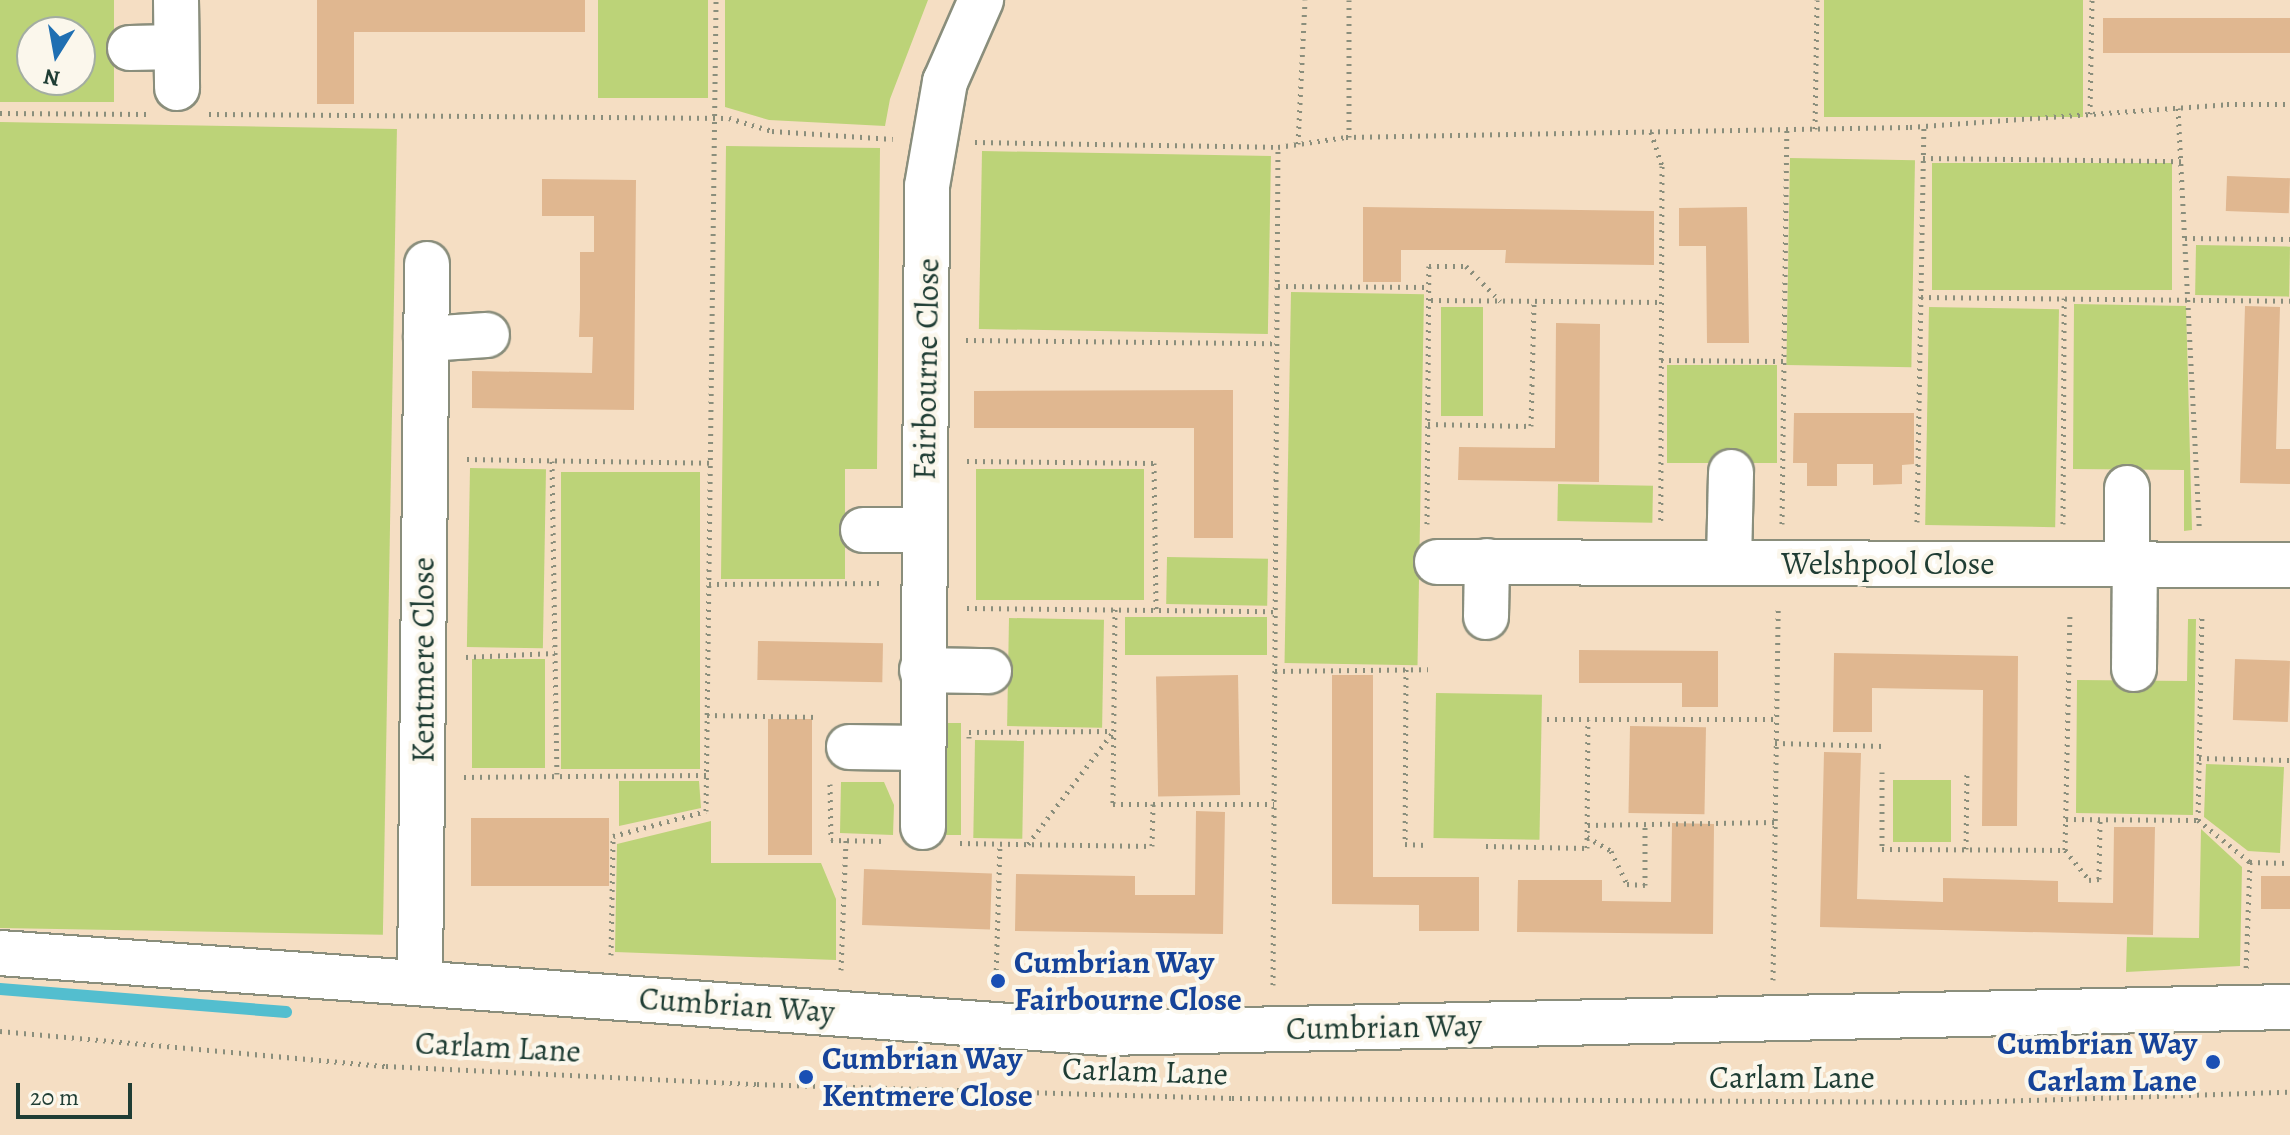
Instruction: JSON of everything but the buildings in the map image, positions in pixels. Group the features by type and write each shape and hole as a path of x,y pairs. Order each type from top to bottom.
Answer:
{"street":[{"path":"176,0 180,91"},
{"name":"Fairbourne Close","path":"923,827 921,748 927,186 945,82 981,0"},
{"path":"130,48 180,91"},
{"name":"Kentmere Close","path":"420,981 427,264"},
{"path":"426,339 487,335"},
{"path":"1729,562 1731,472"},
{"path":"2127,488 2134,669"},
{"path":"863,530 924,530"},
{"name":"Welshpool Close","path":"1432,545 1487,561 2290,565"},
{"path":"1486,617 1487,561"},
{"path":"922,670 989,671"},
{"path":"849,747 921,748"},
{"name":"Cumbrian Way","path":"0,953 420,981 1105,1033 2290,1007"}],"path":[{"path":"611,960 613,836 706,811 716,0"},
{"path":"1298,144 1305,0"},
{"path":"1349,0 1349,137"},
{"path":"1815,129 1817,0"},
{"path":"2090,114 2092,0"},
{"path":"0,113 180,91 729,118 772,131 935,141 1278,147 1349,137 1924,126 2178,108 2290,104"},
{"path":"2178,108 2199,539"},
{"path":"1917,535 1924,126"},
{"path":"1782,533 1787,129"},
{"path":"1651,132 1662,166 1661,532"},
{"path":"1273,985 1278,147"},
{"path":"1923,158 2181,161"},
{"path":"2185,238 2290,239"},
{"path":"1432,545 1428,424 1429,266 1466,266 1500,301"},
{"path":"1278,286 1428,287"},
{"path":"1921,297 2290,301"},
{"path":"2063,537 2064,298"},
{"path":"1431,300 1662,302"},
{"path":"1428,424 1531,426 1534,301"},
{"path":"966,340 1277,343"},
{"path":"1661,360 1784,361"},
{"path":"464,443 464,459 710,463"},
{"path":"552,461 557,774"},
{"path":"967,461 1154,463 1156,610"},
{"path":"1773,987 1778,605"},
{"path":"967,608 1276,611"},
{"path":"1115,609 1113,804 1274,804"},
{"path":"2070,612 2065,850 2089,880 2099,879 2100,819"},
{"path":"2198,820 2202,614"},
{"path":"466,670 465,655 555,653"},
{"path":"1406,669 1405,844 1426,845"},
{"path":"1275,671 1428,669"},
{"path":"1547,719 1776,719"},
{"path":"1486,846 1587,848 1588,720"},
{"path":"969,748 969,732 1113,731"},
{"path":"1028,844 1113,731"},
{"path":"1775,743 1883,746"},
{"path":"2199,758 2290,760"},
{"path":"466,762 467,777"},
{"path":"1882,772 1882,849 2065,850"},
{"path":"1966,849 1967,772"},
{"path":"422,778 557,774 707,775"},
{"path":"2066,819 2198,820 2250,862 2290,863"},
{"path":"1588,825 1775,822"},
{"path":"1587,837 1611,851 1627,884 1645,885 1645,823"},
{"path":"967,827 967,843"},
{"path":"841,970 846,840"},
{"path":"996,978 1000,843"},
{"path":"2246,970 2250,862"},
{"name":"Carlam Lane","path":"0,1031 386,1066 773,1084 1217,1098 1965,1102 2290,1092"}],"green space":[{"path":"0,0 114,0 114,102 0,102"},
{"path":"598,0 708,0 708,98 598,98"},
{"path":"725,0 928,0 890,99 885,126 769,120 725,107"},
{"path":"1824,0 2083,0 2083,117 1824,117"},
{"path":"0,122 397,129 383,935 0,928"},
{"path":"726,146 880,148 877,469 845,469 845,579 721,579"},
{"path":"982,151 1271,156 1268,334 979,329"},
{"path":"1790,158 1915,160 1911,367 1786,365"},
{"path":"1932,163 2172,163 2172,290 1932,290"},
{"path":"2196,245 2290,247 2289,297 2195,295"},
{"path":"1291,292 1424,294 1418,665 1285,663"},
{"path":"2074,304 2186,306 2192,530 2184,531 2184,470 2073,469"},
{"path":"1441,307 1483,307 1483,416 1441,416"},
{"path":"1929,307 2059,309 2055,527 1925,525"},
{"path":"1667,365 1777,365 1777,463 1667,463"},
{"path":"470,468 546,469 543,648 467,647"},
{"path":"976,469 1144,469 1144,600 976,600"},
{"path":"561,472 700,472 700,769 561,769"},
{"path":"1558,484 1653,486 1652,523 1557,521"},
{"path":"1167,557 1268,559 1267,606 1166,604"},
{"path":"1125,617 1267,617 1267,655 1125,655"},
{"path":"1009,618 1104,620 1102,728 1007,726"},
{"path":"2188,619 2196,619 2193,815 2076,813 2077,680 2187,681"},
{"path":"472,659 545,659 545,768 472,768"},
{"path":"1436,693 1542,695 1539,840 1433,838"},
{"path":"942,723 961,723 961,835 942,835"},
{"path":"975,740 1024,741 1022,839 973,838"},
{"path":"2206,764 2284,767 2280,853 2248,851 2204,817"},
{"path":"1893,780 1951,780 1951,842 1893,842"},
{"path":"619,781 699,781 701,808 619,826"},
{"path":"841,782 884,782 894,805 893,835 840,833"},
{"path":"711,821 711,863 821,863 836,899 836,960 615,952 617,844"},
{"path":"2201,829 2242,867 2240,966 2126,972 2127,937 2199,938"}],"waterway":[{"path":"0,989 286,1012"}],"place":[{"name":"Cumbrian Way Fairbourne Close","path":"998,981"},
{"name":"Cumbrian Way Carlam Lane","path":"2213,1062"},
{"name":"Cumbrian Way Kentmere Close","path":"806,1077"}]}
